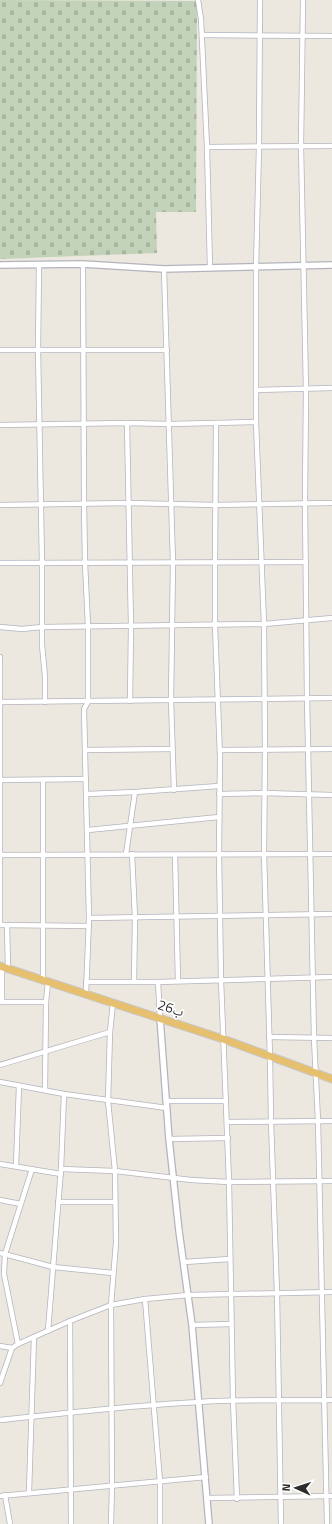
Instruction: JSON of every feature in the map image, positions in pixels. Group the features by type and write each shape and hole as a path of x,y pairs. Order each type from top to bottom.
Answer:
{"highway":[{"name":"26ب","path":"3,967 222,1039 270,1058 332,1079"}],"street":[{"path":"198,0 202,35 210,267"},
{"path":"260,0 260,147 256,268 256,422 264,624 264,854 277,1293 281,1524"},
{"path":"303,0 301,146 306,389 305,502 307,698 314,1038 318,1121 323,1400 327,1524"},
{"path":"202,35 332,36"},
{"path":"207,147 332,146"},
{"path":"39,264 38,350 42,627 45,702"},
{"path":"0,265 83,264 164,269 332,265"},
{"path":"83,264 84,503 88,626 88,702 84,709 89,918 86,994"},
{"path":"164,269 170,424 172,563 171,700 174,790"},
{"path":"0,350 167,350"},
{"path":"256,390 332,388"},
{"path":"0,425 256,422"},
{"path":"126,423 131,626 130,701"},
{"path":"216,423 214,505 215,624 220,750 219,854 222,1039 228,1138 231,1324 237,1498"},
{"path":"0,505 84,503 214,505 305,502 332,503"},
{"path":"0,563 306,562"},
{"path":"0,627 22,630 42,627 172,624 264,624 332,618"},
{"path":"0,657 0,925 89,926"},
{"path":"0,702 332,698"},
{"path":"220,750 332,749"},
{"path":"86,750 172,750"},
{"path":"0,780 86,779"},
{"path":"43,780 43,926 46,1002 45,1090"},
{"path":"87,794 174,790 219,786"},
{"path":"126,854 135,792"},
{"path":"219,794 264,793 332,795"},
{"path":"88,830 219,817"},
{"path":"132,854 135,918 134,982"},
{"path":"1,855 332,854"},
{"path":"175,855 178,981"},
{"path":"89,918 332,914"},
{"path":"7,925 1,1002 46,1002"},
{"path":"86,982 158,982 332,977"},
{"path":"158,982 169,1139 189,1295 208,1498 209,1524"},
{"path":"111,1524 112,1305 116,1243 115,1171 108,1101 110,1032 113,1003"},
{"path":"0,1065 110,1032"},
{"path":"269,1037 332,1038"},
{"path":"0,1082 108,1101 167,1108"},
{"path":"16,1166 19,1086"},
{"path":"48,1331 61,1172 64,1094"},
{"path":"166,1102 226,1101"},
{"path":"227,1122 332,1121"},
{"path":"169,1139 228,1138"},
{"path":"0,1164 61,1172 115,1171 174,1178 229,1182 332,1181"},
{"path":"18,1344 4,1274 2,1254 21,1204 32,1169"},
{"path":"0,1200 21,1204"},
{"path":"58,1202 115,1202"},
{"path":"2,1254 53,1267 113,1273"},
{"path":"184,1262 230,1259"},
{"path":"0,1383 12,1348 70,1321 112,1305 145,1299 189,1295 332,1292"},
{"path":"145,1299 160,1482 160,1524"},
{"path":"70,1321 71,1524"},
{"path":"192,1325 231,1324"},
{"path":"29,1492 34,1337"},
{"path":"0,1346 12,1348"},
{"path":"0,1420 71,1414 112,1408 199,1402 233,1400 332,1400"},
{"path":"10,1524 2,1495 206,1477"},
{"path":"208,1498 332,1496"}],"green space":[{"path":"0,0 197,1 196,212 156,212 157,253 0,259"}]}
